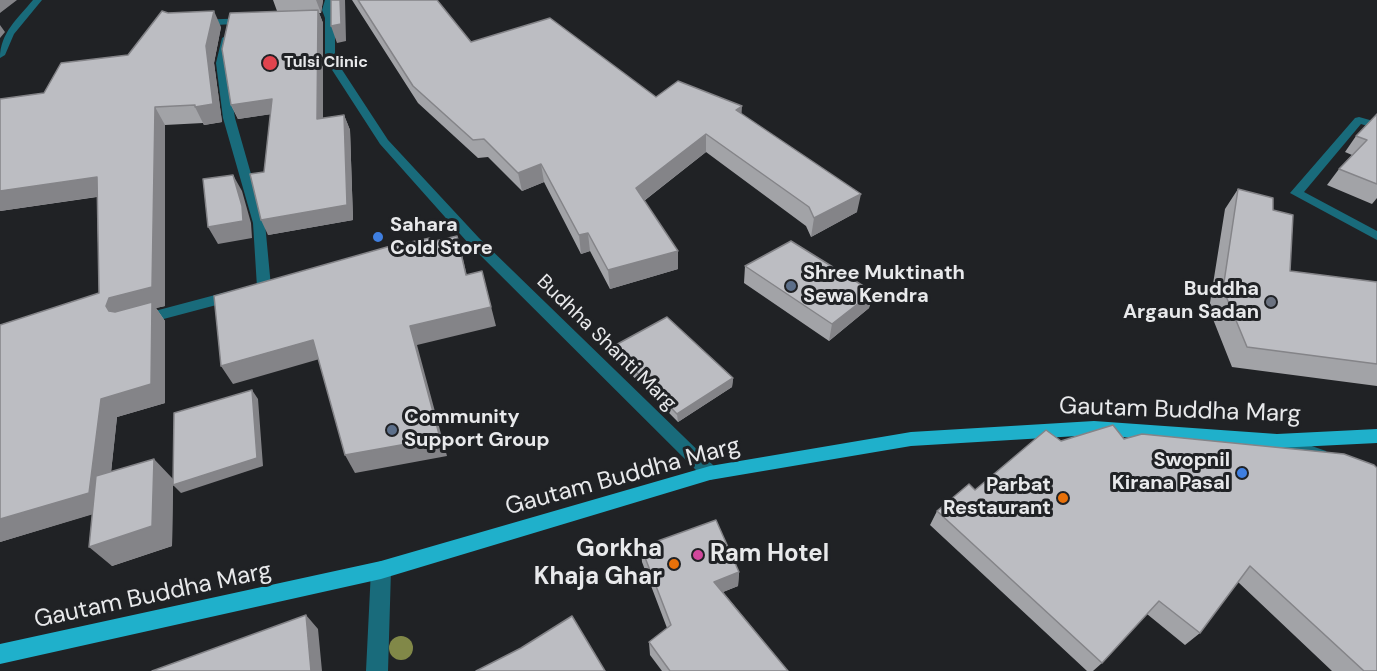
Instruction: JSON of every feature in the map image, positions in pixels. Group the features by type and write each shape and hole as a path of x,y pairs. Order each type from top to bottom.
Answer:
{"main road":[{"name":"Gautam Buddha Marg","path":"0,654 381,570 710,473 911,439 1082,428 1277,441 1377,436"}],"street":[{"path":"0,55 10,33 38,0"},
{"name":"Budhha Shanti Marg","path":"329,0 324,18 330,59 384,142 468,242 710,473"},
{"path":"187,23 263,20"},
{"path":"129,323 270,286 259,223 229,118 221,63 230,21"},
{"path":"1377,126 1359,120 1296,193 1377,236"},
{"path":"1277,441 1333,460"},
{"path":"378,671 381,570"}],"building":[{"path":"331,0 340,0 341,24 331,26"},
{"path":"358,0 437,0 471,42 550,18 656,97 678,81 742,106 736,110 861,194 814,218 809,207 706,134 636,188 678,251 608,270 588,233 579,235 541,164 518,173 484,139 473,140 413,86"},
{"path":"318,10 317,119 344,115 347,205 261,220 250,174 264,172 272,99 231,105 222,49 230,13"},
{"path":"162,11 168,13 214,11 206,46 213,104 195,107 195,105 155,107 152,287 109,298 106,306 109,311 115,312 152,302 151,384 101,399 89,493 0,519 0,325 99,293 97,177 0,191 0,99 44,93 61,63 128,55"},
{"path":"1377,114 1377,184 1339,169 1367,140 1356,136"},
{"path":"233,175 242,206 243,221 208,227 203,179"},
{"path":"1238,189 1273,198 1273,210 1293,215 1290,271 1377,282 1377,364 1247,347 1223,289"},
{"path":"457,236 466,275 482,271 491,307 410,326 440,438 345,455 313,340 221,366 214,296 387,247 430,238 431,242"},
{"path":"791,241 873,292 832,324 745,266"},
{"path":"667,317 733,378 677,414 612,347"},
{"path":"252,390 257,458 173,485 174,413"},
{"path":"1113,425 1124,439 1142,434 1344,454 1374,465 1377,468 1377,671 1364,671 1250,566 1200,633 1159,601 1102,663 937,511 969,484 975,490 1046,430 1061,441"},
{"path":"154,459 152,526 89,547 96,476"},
{"path":"716,520 739,572 714,582 788,671 670,671 649,642 671,625 641,547"},
{"path":"306,615 311,671 152,671"},
{"path":"572,616 605,671 476,671 521,648"}],"place":[{"name":"Tulsi Clinic","path":"270,63"},
{"name":"Sahara Cold Store","path":"378,237"},
{"name":"Shree Muktinath Sewa Kendra","path":"791,286"},
{"name":"Buddha Argaun Sadan","path":"1271,302"},
{"name":"Community Support Group","path":"392,430"},
{"name":"Swopnil Kirana Pasal","path":"1242,473"},
{"name":"Parbat Restaurant","path":"1063,498"},
{"name":"Ram Hotel","path":"698,555"},
{"name":"Gorkha Khaja Ghar","path":"674,564"}]}
